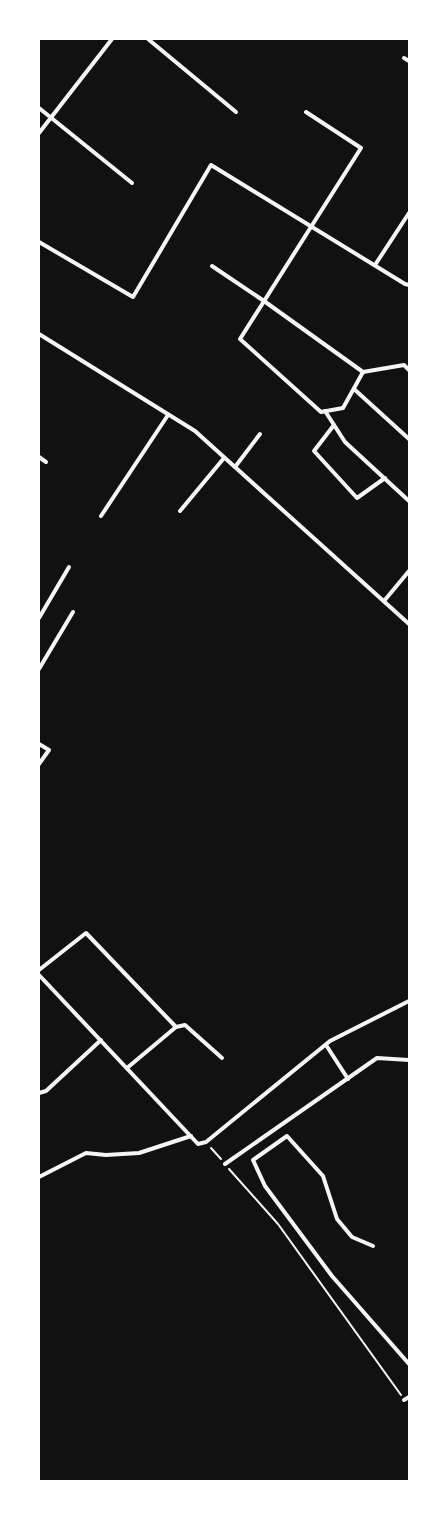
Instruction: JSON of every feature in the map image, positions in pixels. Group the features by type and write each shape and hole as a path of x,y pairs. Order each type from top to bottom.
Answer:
{"street":[{"path":"39,132 112,39"},
{"path":"148,39 236,112"},
{"path":"404,58 409,61"},
{"path":"39,108 132,183"},
{"path":"306,112 360,148 240,339 321,412 343,408 363,372"},
{"path":"39,242 133,297 211,165 405,284 409,284"},
{"path":"375,265 409,213"},
{"path":"212,266 264,301 363,372 404,365 409,370"},
{"path":"39,334 195,431 409,624"},
{"path":"354,389 409,439"},
{"path":"325,411 345,442 409,501"},
{"path":"101,516 168,415"},
{"path":"334,425 314,451 357,498 385,478"},
{"path":"235,467 260,434"},
{"path":"39,457 46,462"},
{"path":"180,510 224,458"},
{"path":"39,618 69,567"},
{"path":"384,601 409,571"},
{"path":"39,669 73,612"},
{"path":"39,744 49,750 39,764"},
{"path":"39,970 86,933 176,1027"},
{"path":"39,975 198,1144 206,1142 326,1045 409,1001"},
{"path":"127,1068 176,1027 185,1025 222,1058"},
{"path":"39,1093 46,1091 101,1040"},
{"path":"326,1045 348,1079"},
{"path":"225,1164 377,1058 409,1060"},
{"path":"39,1177 86,1153 106,1155 139,1153 190,1136"},
{"path":"373,1246 352,1237 337,1219 323,1176 287,1136 253,1160 265,1186 332,1276 409,1364"},
{"path":"404,1400 409,1397"}],"path":[{"path":"206,1142 278,1224 404,1400"}]}
